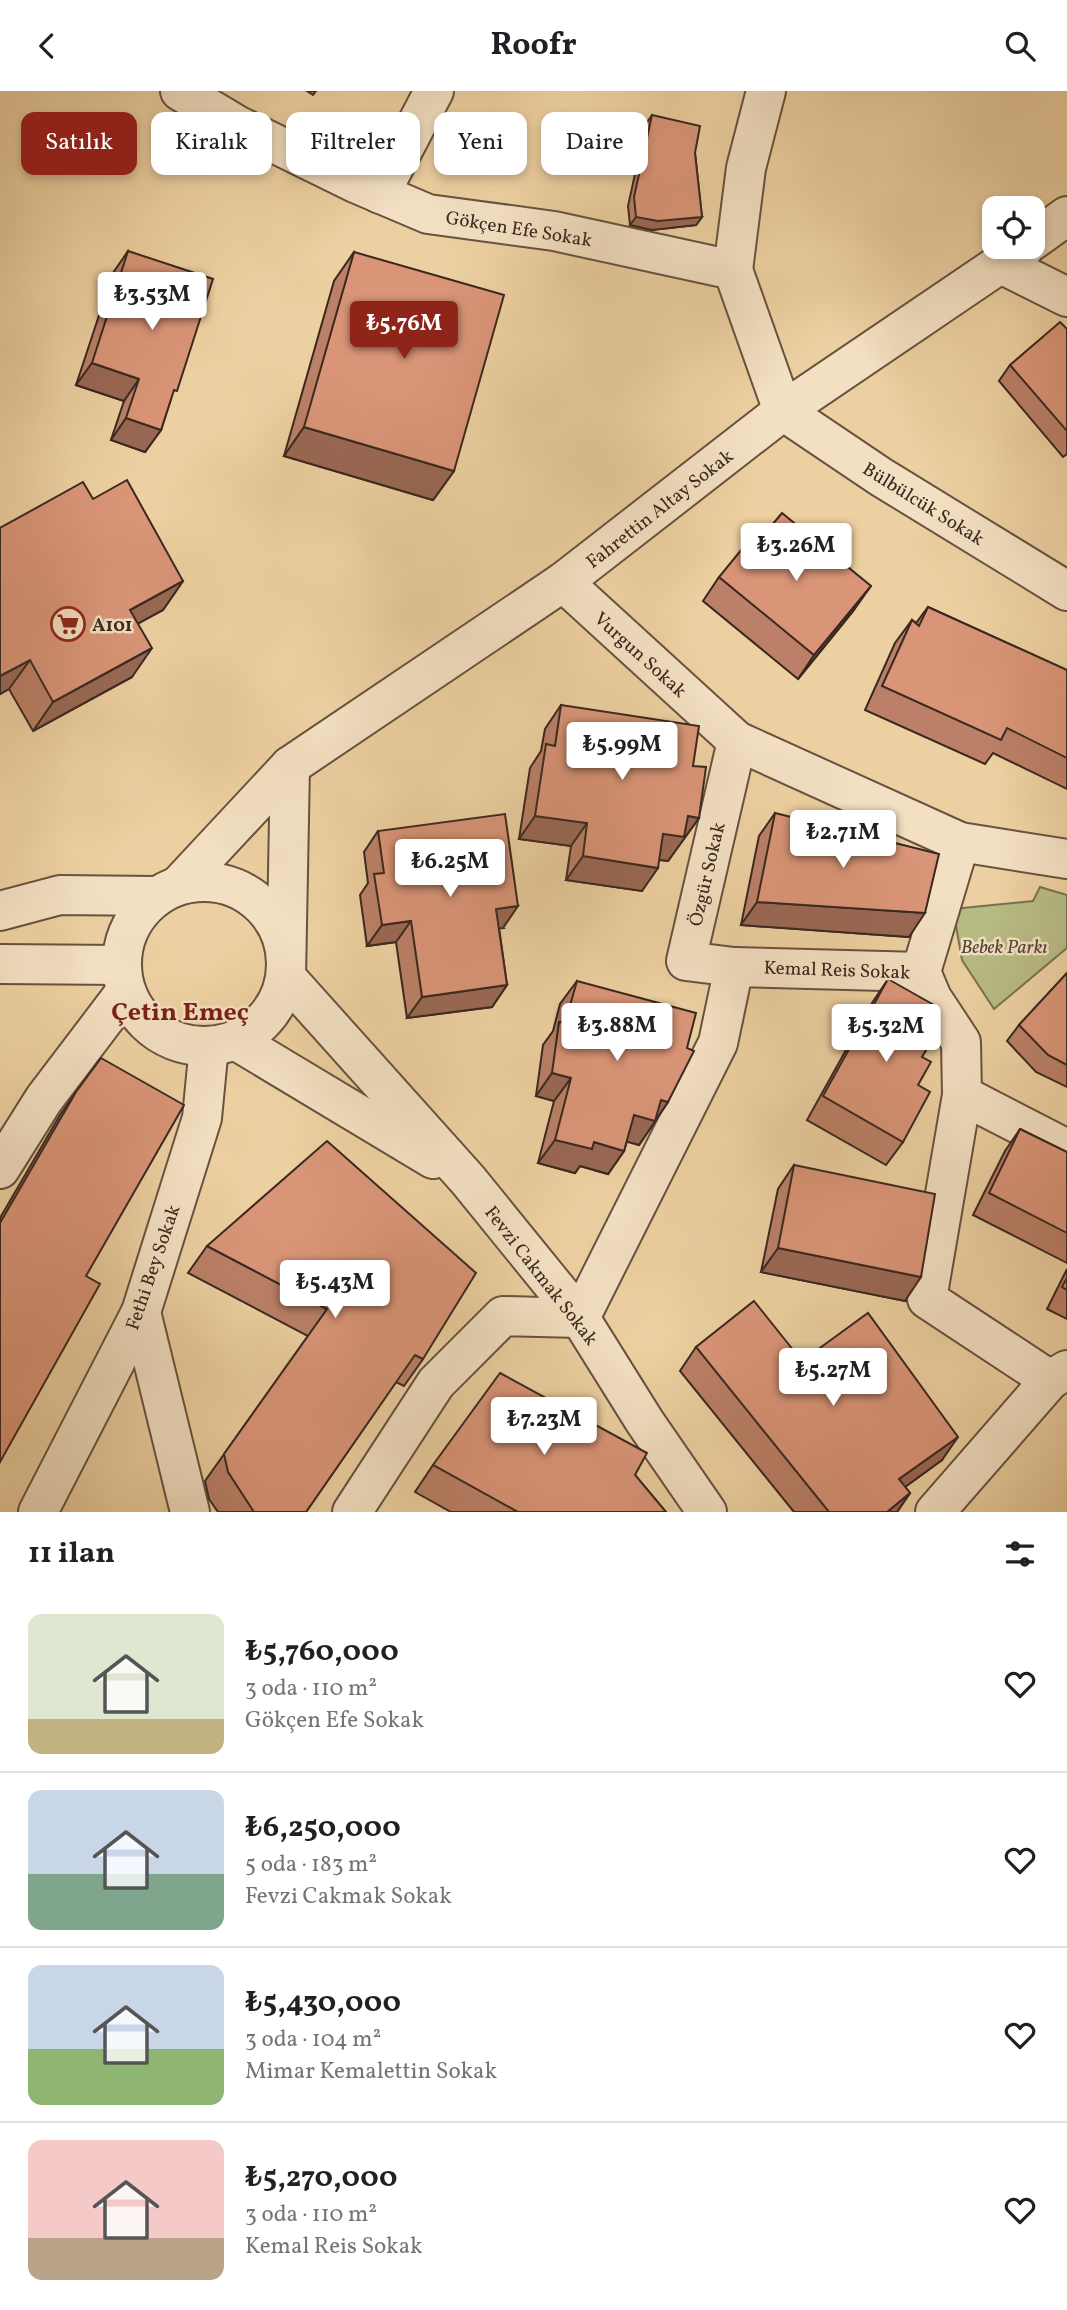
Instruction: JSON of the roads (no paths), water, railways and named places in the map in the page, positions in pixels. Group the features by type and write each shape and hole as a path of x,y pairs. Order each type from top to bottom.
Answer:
{"street":[{"name":"Gökçen Efe Sokak","path":"180,91 237,125 380,194 428,213 554,231 733,269"},
{"path":"380,194 434,91"},
{"path":"766,91 746,168 733,269 783,411"},
{"path":"1045,232 1067,216"},
{"name":"Fahrettin Altay Sokak","path":"167,891 290,765 563,582 783,411 1007,259"},
{"path":"1018,259 1067,297"},
{"name":"Bülbülcük Sokak","path":"783,411 881,477 1067,591"},
{"name":"Vurgun Sokak","path":"563,582 737,741 960,842 1067,859"},
{"name":"Özgür Sokak","path":"734,967 686,961 737,741"},
{"path":"167,891 137,916 125,939 124,978 139,1015 159,1033 183,1043 222,1043 259,1026 277,1004 286,977 290,765"},
{"path":"921,972 960,842"},
{"path":"0,911 61,895 167,891 207,881 234,887 258,902 276,923 285,949 286,977"},
{"path":"0,964 124,978"},
{"path":"352,1512 436,1383 503,1316 580,1318 718,1043 734,967"},
{"name":"Kemal Reis Sokak","path":"734,967 921,972 932,997 961,1042 962,1095 927,1299 1058,1375"},
{"name":"Fevzi Cakmak Sokak","path":"286,977 468,1180 580,1318 645,1422 707,1512"},
{"path":"0,1169 124,978"},
{"name":"Fevzi Cakmak Sokak","path":"222,1043 468,1180"},
{"name":"Fethi Bey Sokak","path":"38,1512 141,1312 202,1118 222,1043"},
{"path":"962,1095 1067,1149"},
{"path":"141,1312 190,1512"},
{"path":"935,1512 1058,1375"}],"place":[{"name":"A101","path":"68,624"}],"district":[{"name":"Çetin Emeç","path":"180,1011"}],"park label":[{"name":"Bebek Parkı","path":"1004,946"}]}
